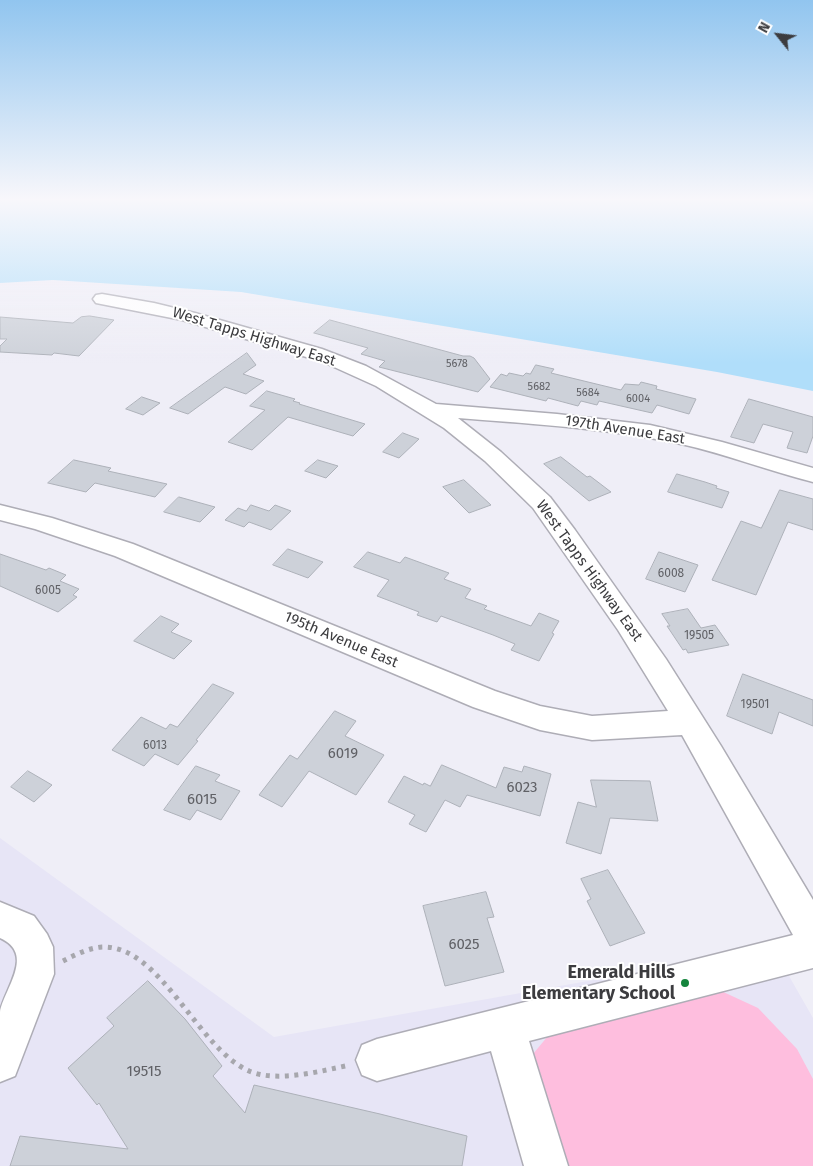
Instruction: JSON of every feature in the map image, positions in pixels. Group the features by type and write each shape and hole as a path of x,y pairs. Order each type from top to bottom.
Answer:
{"street":[{"name":"West Tapps Highway East","path":"102,299 154,308 296,348 358,370 432,410 503,466 532,492 547,510 635,632 810,929"},
{"name":"197th Avenue East","path":"432,410 572,421 640,430 700,442 813,475"},
{"name":"195th Avenue East","path":"0,512 43,523 124,550 484,699 540,718 592,728 689,722"},
{"path":"0,920 21,930 34,947 35,974 0,1061"},
{"path":"377,1060 505,1028 810,929"},
{"path":"505,1028 546,1166"}],"path":[{"path":"35,974 76,953 90,949 105,947 121,950 143,963 158,977 222,1051 235,1064 250,1071 268,1076 326,1071 377,1060"}],"shaded area":[{"name":"Emerald Hills Elementary School","path":"0,838 274,1037 773,948 813,1018 813,1166 0,1166"},
{"path":"719,990 758,1008 797,1049 813,1079 813,1166 560,1166 533,1054 553,1030"}],"water":[{"path":"0,253 813,253 813,391 717,372 241,292 53,280 0,283"}],"building":[{"path":"90,316 114,320 79,356 54,353 52,355 0,352 0,346 7,339 0,339 0,317 73,323 81,317"},
{"path":"330,320 463,356 470,356 474,358 490,379 478,392 379,367 385,361 361,354 368,348 314,333"},
{"path":"247,353 256,365 243,374 264,381 246,394 225,387 188,414 170,408"},
{"path":"536,365 554,369 551,373 621,390 625,384 639,385 641,382 657,386 656,389 696,399 689,414 657,405 652,413 599,401 597,405 581,401 578,406 548,398 546,401 490,387 501,374 507,376 509,373 523,376 526,373 530,374"},
{"path":"267,391 295,399 293,401 299,404 365,424 353,436 288,417 252,450 228,442 265,410 250,406"},
{"path":"142,397 160,403 143,415 126,409"},
{"path":"749,399 813,417 813,436 807,453 787,448 793,432 763,424 754,443 731,437"},
{"path":"403,433 419,439 399,458 383,452"},
{"path":"561,457 611,492 589,501 544,464"},
{"path":"74,460 111,468 108,471 167,484 155,497 95,483 86,492 48,483"},
{"path":"318,460 338,466 326,478 305,471"},
{"path":"677,474 717,486 716,488 729,492 722,508 668,492"},
{"path":"464,480 491,505 469,513 443,487"},
{"path":"780,490 813,499 813,530 788,522 756,595 712,580 741,521 761,528"},
{"path":"179,497 215,507 200,522 164,512"},
{"path":"251,505 269,511 275,505 291,511 271,530 249,522 244,527 225,520 238,508 246,511"},
{"path":"288,549 323,562 308,578 273,565"},
{"path":"368,552 400,563 405,557 449,573 444,579 471,589 465,598 487,606 484,609 531,626 539,613 559,621 552,633 554,634 539,661 511,650 515,644 493,635 441,616 437,622 417,615 419,612 377,596 389,580 354,567"},
{"path":"659,552 698,565 685,592 646,579"},
{"path":"0,554 46,570 49,568 66,575 60,581 79,589 73,595 77,597 58,612 0,586"},
{"path":"688,609 701,628 715,625 729,645 688,653 686,649 683,650 667,626 670,626 662,614"},
{"path":"161,616 179,624 171,632 192,641 174,659 134,641"},
{"path":"743,674 813,700 813,726 779,712 772,734 727,716"},
{"path":"213,684 234,693 178,765 155,754 144,766 112,750 141,717 166,729 170,724 177,727"},
{"path":"335,711 356,721 345,736 384,755 356,795 309,771 282,807 259,795 290,755 297,759"},
{"path":"442,765 496,788 504,767 522,772 524,766 551,774 540,816 467,795 460,807 445,800 426,832 409,824 415,815 388,802 404,776 423,785 424,783 430,786"},
{"path":"196,766 220,775 215,781 240,791 221,820 197,810 190,820 164,810"},
{"path":"28,771 52,785 34,802 11,787"},
{"path":"591,780 650,781 658,821 610,818 601,854 566,843 578,802 596,807"},
{"path":"608,870 645,933 610,946 587,901 591,899 581,879"},
{"path":"486,892 494,917 487,918 504,972 445,986 423,906"},
{"path":"148,981 185,1019 222,1066 213,1076 245,1113 254,1085 380,1114 467,1136 462,1166 10,1166 20,1136 128,1149 99,1103 97,1105 68,1068 114,1026 107,1018"}],"place":[{"name":"Emerald Hills Elementary School","path":"685,983"}]}
